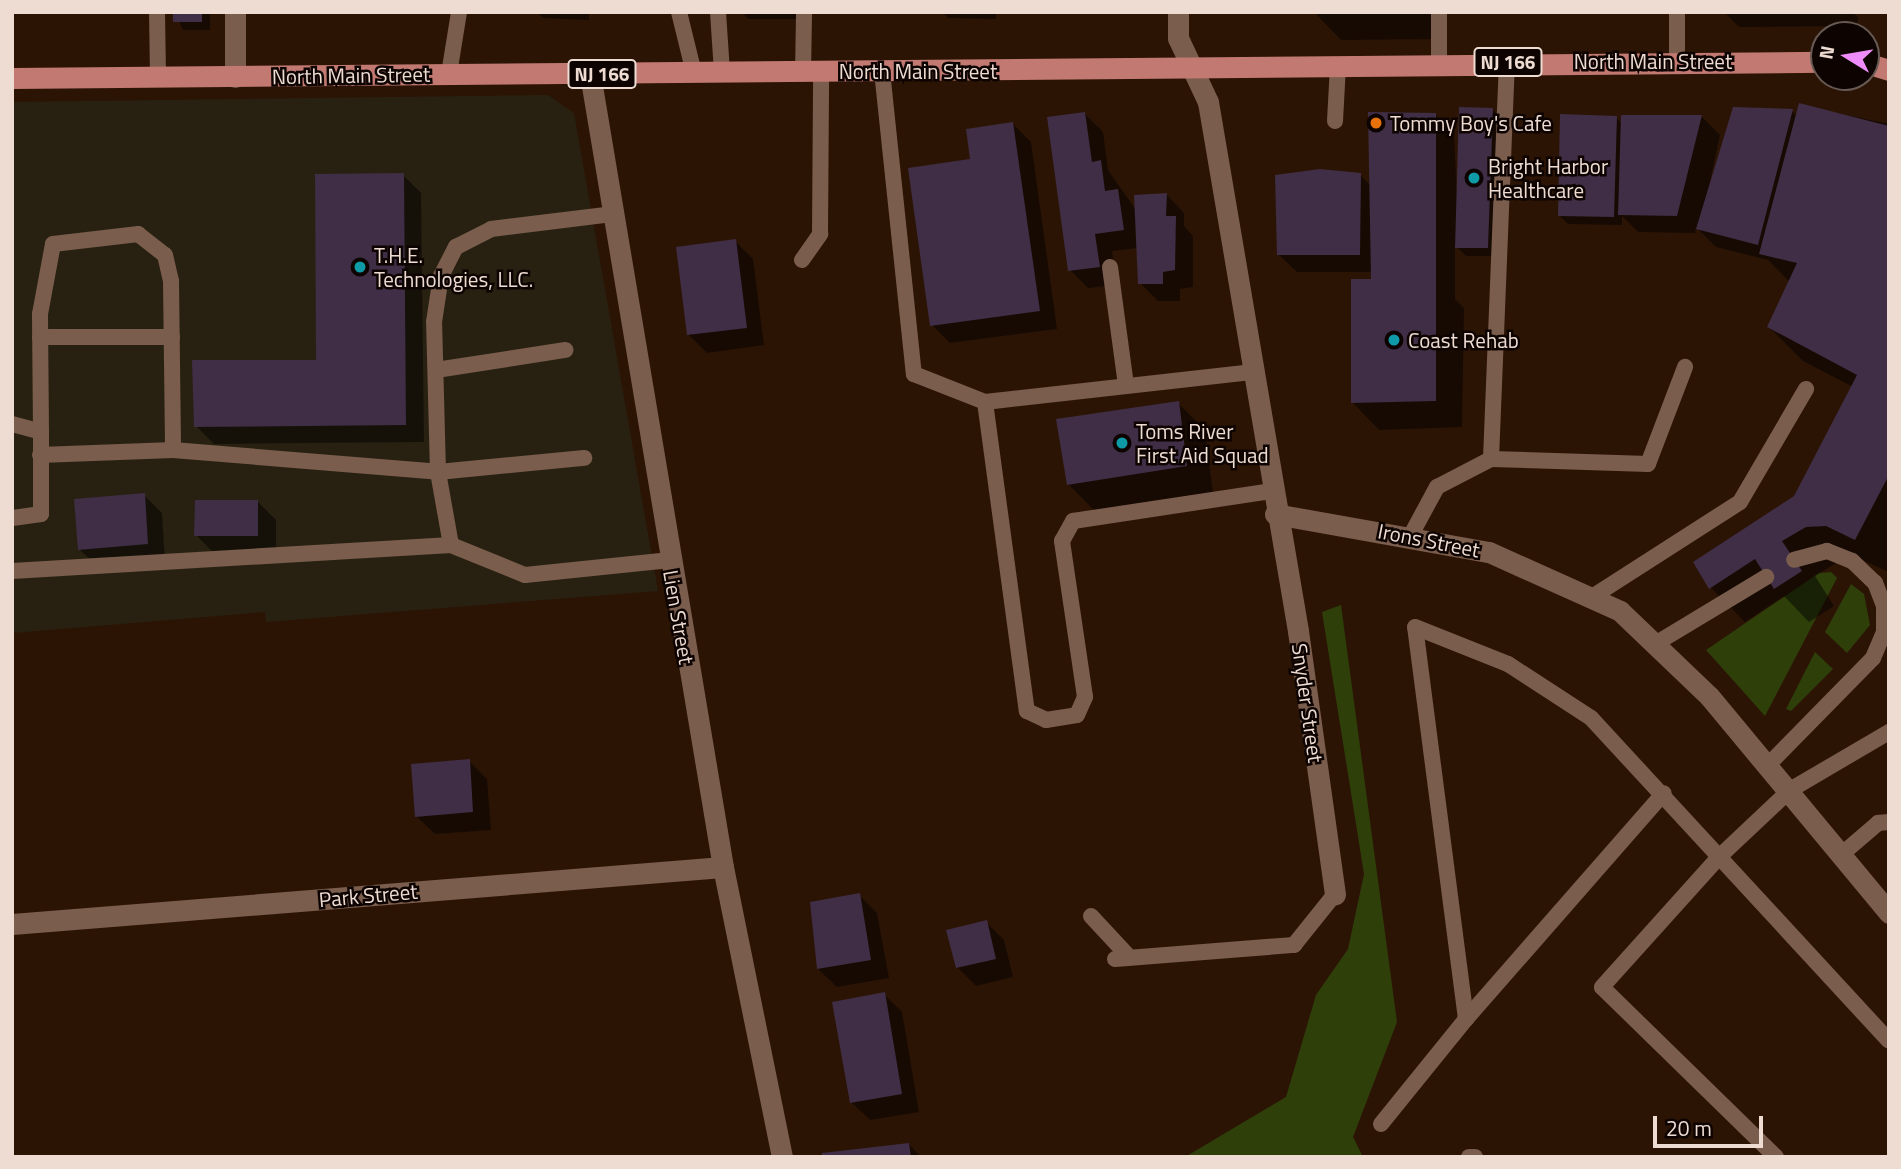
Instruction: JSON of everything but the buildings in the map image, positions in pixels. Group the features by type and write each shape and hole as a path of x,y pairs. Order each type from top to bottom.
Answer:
{"main road":[{"name":"North Main Street","path":"12,78 1192,69 1677,59 1810,62"}],"street":[{"path":"235,12 235,77"},
{"path":"1178,12 1178,38 1208,102 1275,514"},
{"name":"Lien Street","path":"590,74 723,867 782,1157"},
{"name":"Irons Street","path":"1275,514 1412,535 1489,552 1620,611 1769,764 1889,913"},
{"name":"Snyder Street","path":"1275,514 1298,631 1335,894"},
{"name":"Park Street","path":"12,924 723,867"}],"lane":[{"path":"157,12 158,77"},
{"path":"449,74 459,12"},
{"path":"679,12 694,73"},
{"path":"718,12 722,72"},
{"path":"1439,12 1439,64"},
{"path":"1677,12 1677,59"},
{"path":"802,260 820,234 812,72 804,13"},
{"path":"1492,459 1507,62"},
{"path":"1335,121 1338,65"},
{"path":"882,71 914,374 985,402 1251,372"},
{"path":"451,545 438,472 436,370 441,275 456,247 491,229 614,214"},
{"path":"12,518 41,514 40,337 53,244 138,234 165,255 172,337 173,450"},
{"path":"1110,267 1126,386"},
{"path":"40,337 172,337"},
{"path":"436,370 565,350"},
{"path":"1412,535 1437,487 1492,459 1648,464 1685,367"},
{"path":"1592,597 1740,502 1806,389"},
{"path":"985,402 1027,711 1045,720 1077,715 1085,697 1062,541 1073,521 1271,491"},
{"path":"12,424 41,432"},
{"path":"40,455 173,450 438,472 584,458"},
{"path":"12,571 451,545 525,575 670,560"},
{"path":"1769,764 1873,658 1884,632 1884,606 1875,583 1853,561 1827,551 1794,560"},
{"path":"1655,644 1766,577"},
{"path":"1466,1019 1415,627 1508,664 1580,712 1664,793 1719,857 1889,1041"},
{"path":"1776,1157 1602,987 1719,857 1790,790 1889,732"},
{"path":"1381,1124 1466,1019 1664,793"},
{"path":"1842,854 1878,823 1889,822"},
{"path":"1091,916 1123,958 1294,945 1335,894"},
{"path":"1469,1157 1475,1157"}],"shaded area":[{"path":"548,95 574,113 658,591 266,622 265,612 12,633 12,102"}],"green space":[{"path":"1831,572 1837,578 1765,716 1706,650 1819,573"},
{"path":"1851,584 1864,594 1870,625 1847,653 1825,632"},
{"path":"1341,605 1397,1022 1353,1137 1363,1157 1185,1157 1286,1097 1316,995 1348,949 1364,874 1322,612"},
{"path":"1815,652 1833,669 1791,711 1786,709"}],"place":[{"name":"Tommy Boy's Cafe","path":"1376,123"},
{"name":"Bright Harbor Healthcare","path":"1474,178"},
{"name":"T.H.E. Technologies, LLC.","path":"360,267"},
{"name":"Coast Rehab","path":"1394,340"},
{"name":"Toms River First Aid Squad","path":"1122,443"}]}
